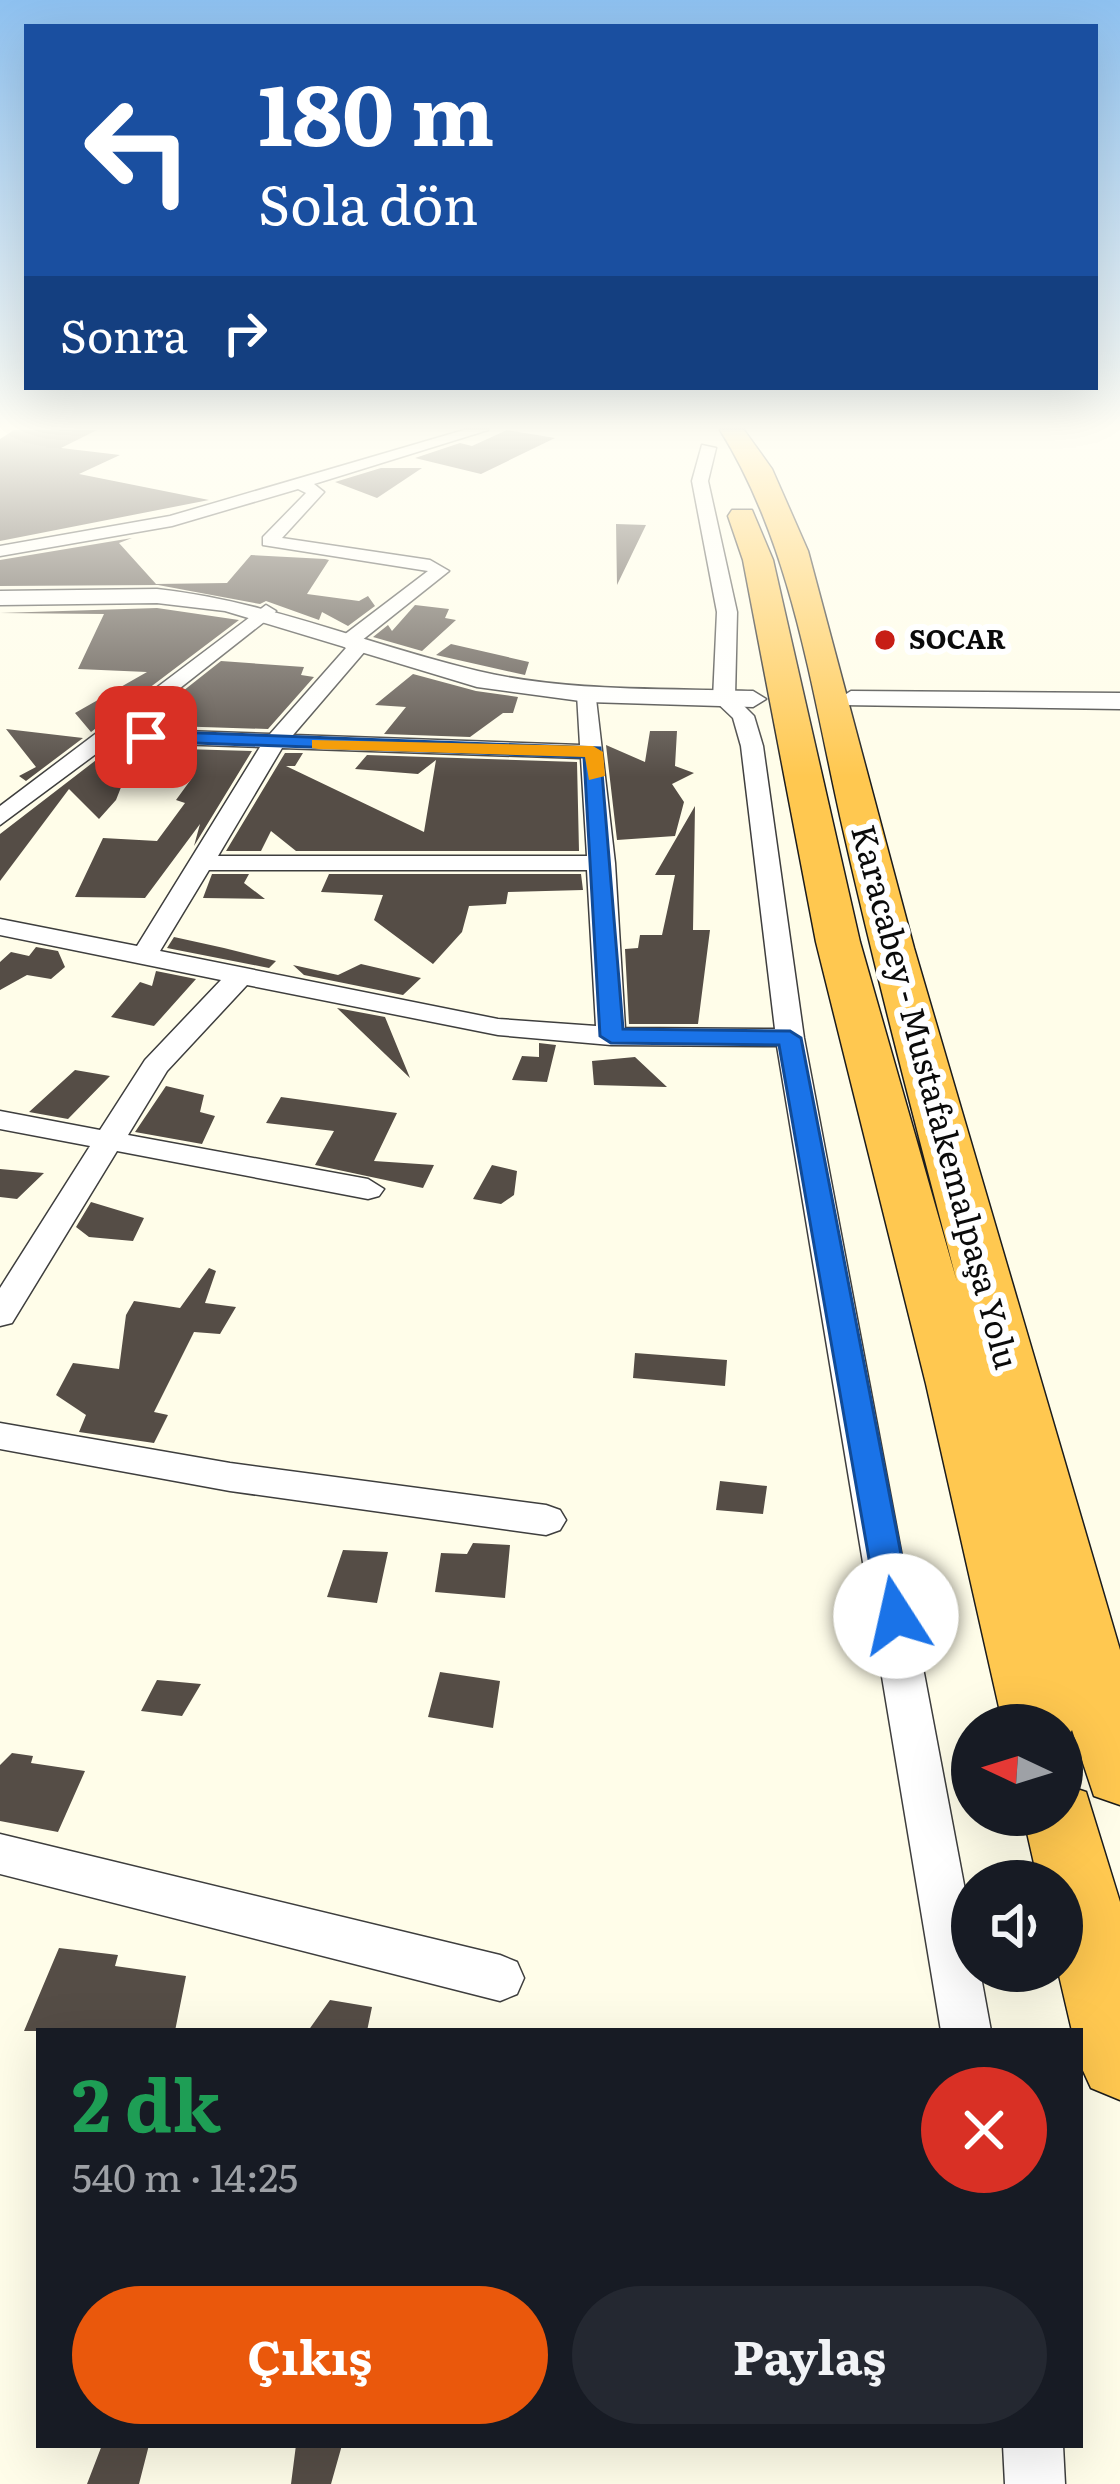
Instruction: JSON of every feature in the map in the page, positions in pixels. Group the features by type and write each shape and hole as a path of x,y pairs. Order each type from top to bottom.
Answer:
{"highway":[{"name":"Karacabey - Mustafakemalpaşa Yolu","path":"753,546 838,942 956,1384 1034,1704"},
{"name":"Karacabey - Mustafakemalpaşa Yolu","path":"791,546 892,948 1120,1774"},
{"path":"1065,1836 1120,2060"}],"street":[{"path":"144,956 274,742 353,644 440,571 430,565 302,546"},
{"path":"713,546 742,716 752,746 790,1038 965,2028"},
{"path":"0,598 158,596 266,611 353,644 477,679 588,694 739,699"},
{"path":"0,818 266,611"},
{"path":"588,694 603,863 611,1036"},
{"path":"851,699 1120,701"},
{"path":"104,735 593,752"},
{"path":"205,862 603,863"},
{"path":"0,927 498,1027 611,1036 790,1038"},
{"path":"0,1315 155,1066 238,978"},
{"path":"0,1120 103,1143 368,1189"},
{"path":"0,1436 230,1477 546,1520"},
{"path":"0,1854 500,1978"},
{"path":"1033,2448 1036,2484"}],"building":[{"path":"84,546 122,546 156,584 227,583 251,555 325,559 329,560 307,594 359,601 368,596 375,606 348,626 322,612 319,620 266,601 260,604 158,585 0,586 0,560"},
{"path":"616,546 636,546 617,585"},
{"path":"415,605 449,609 445,618 456,620 422,651 373,637 388,625 392,631"},
{"path":"157,608 239,620 91,732 75,713 147,672 78,669 104,614 0,613"},
{"path":"451,644 529,662 525,675 436,655"},
{"path":"221,661 304,667 301,675 314,677 268,729 140,725"},
{"path":"413,674 518,697 513,713 503,713 470,737 384,734 406,707 375,705"},
{"path":"6,729 83,738 26,781 19,776 36,767"},
{"path":"650,731 677,731 675,766 694,773 672,784 684,802 675,836 617,840 606,745 645,762"},
{"path":"113,747 252,751 194,846 200,824 145,898 75,897 103,838 157,841 185,803 176,800 192,778 154,775 131,762 116,800 99,819 69,789 0,881 0,834"},
{"path":"285,753 303,753 295,766 286,766 424,832 436,760 418,774 355,769 367,755 577,762 579,851 296,851 271,831 261,851 226,851"},
{"path":"695,806 693,930 710,930 698,1024 629,1024 625,949 638,948 640,935 662,935 675,875 655,875"},
{"path":"212,874 249,874 244,883 265,899 203,898"},
{"path":"329,874 581,874 583,890 508,892 506,904 469,906 462,932 433,964 374,920 383,895 321,892"},
{"path":"174,937 276,961 269,968 167,948"},
{"path":"36,947 58,951 65,967 51,979 27,975 0,990 0,962 11,952 29,956"},
{"path":"361,964 421,978 403,995 304,975 293,965 338,975"},
{"path":"156,971 196,979 154,1026 111,1017 140,982 152,986"},
{"path":"337,1008 385,1017 410,1078"},
{"path":"539,1043 556,1045 547,1082 512,1080 522,1056 539,1057"},
{"path":"635,1057 667,1087 594,1085 592,1061"},
{"path":"75,1070 110,1076 68,1119 29,1112"},
{"path":"166,1086 204,1095 200,1112 215,1116 202,1144 135,1132"},
{"path":"281,1097 397,1113 374,1161 434,1165 423,1188 315,1165 334,1131 266,1123"},
{"path":"492,1165 517,1171 514,1195 501,1204 473,1199"},
{"path":"0,1169 44,1173 17,1199 0,1197"},
{"path":"91,1202 144,1218 133,1241 89,1237 76,1227"},
{"path":"209,1268 216,1271 205,1303 236,1307 220,1334 194,1332 154,1412 168,1415 154,1443 79,1432 86,1415 56,1395 73,1363 119,1369 126,1315 134,1301 180,1308"},
{"path":"635,1353 727,1360 725,1386 633,1378"},
{"path":"720,1481 767,1486 763,1514 716,1510"},
{"path":"473,1543 510,1545 505,1598 435,1592 441,1553 467,1554"},
{"path":"343,1550 388,1552 377,1603 327,1597"},
{"path":"440,1672 500,1681 493,1728 428,1717"},
{"path":"157,1680 201,1684 182,1716 141,1711"},
{"path":"12,1753 33,1756 31,1763 85,1771 58,1832 0,1821 0,1765"},
{"path":"59,1948 118,1955 115,1966 186,1976 176,2028 24,2031"},
{"path":"330,2000 372,2007 368,2028 310,2028"},
{"path":"101,2448 148,2448 139,2484 87,2484"},
{"path":"296,2448 341,2448 331,2484 291,2484"}],"slow traffic":[{"path":"318,744 593,752 596,776"}],"place":[{"name":"SOCAR","path":"885,640"}],"route":[{"path":"146,737 593,752 611,1036 790,1038 896,1616"}]}
